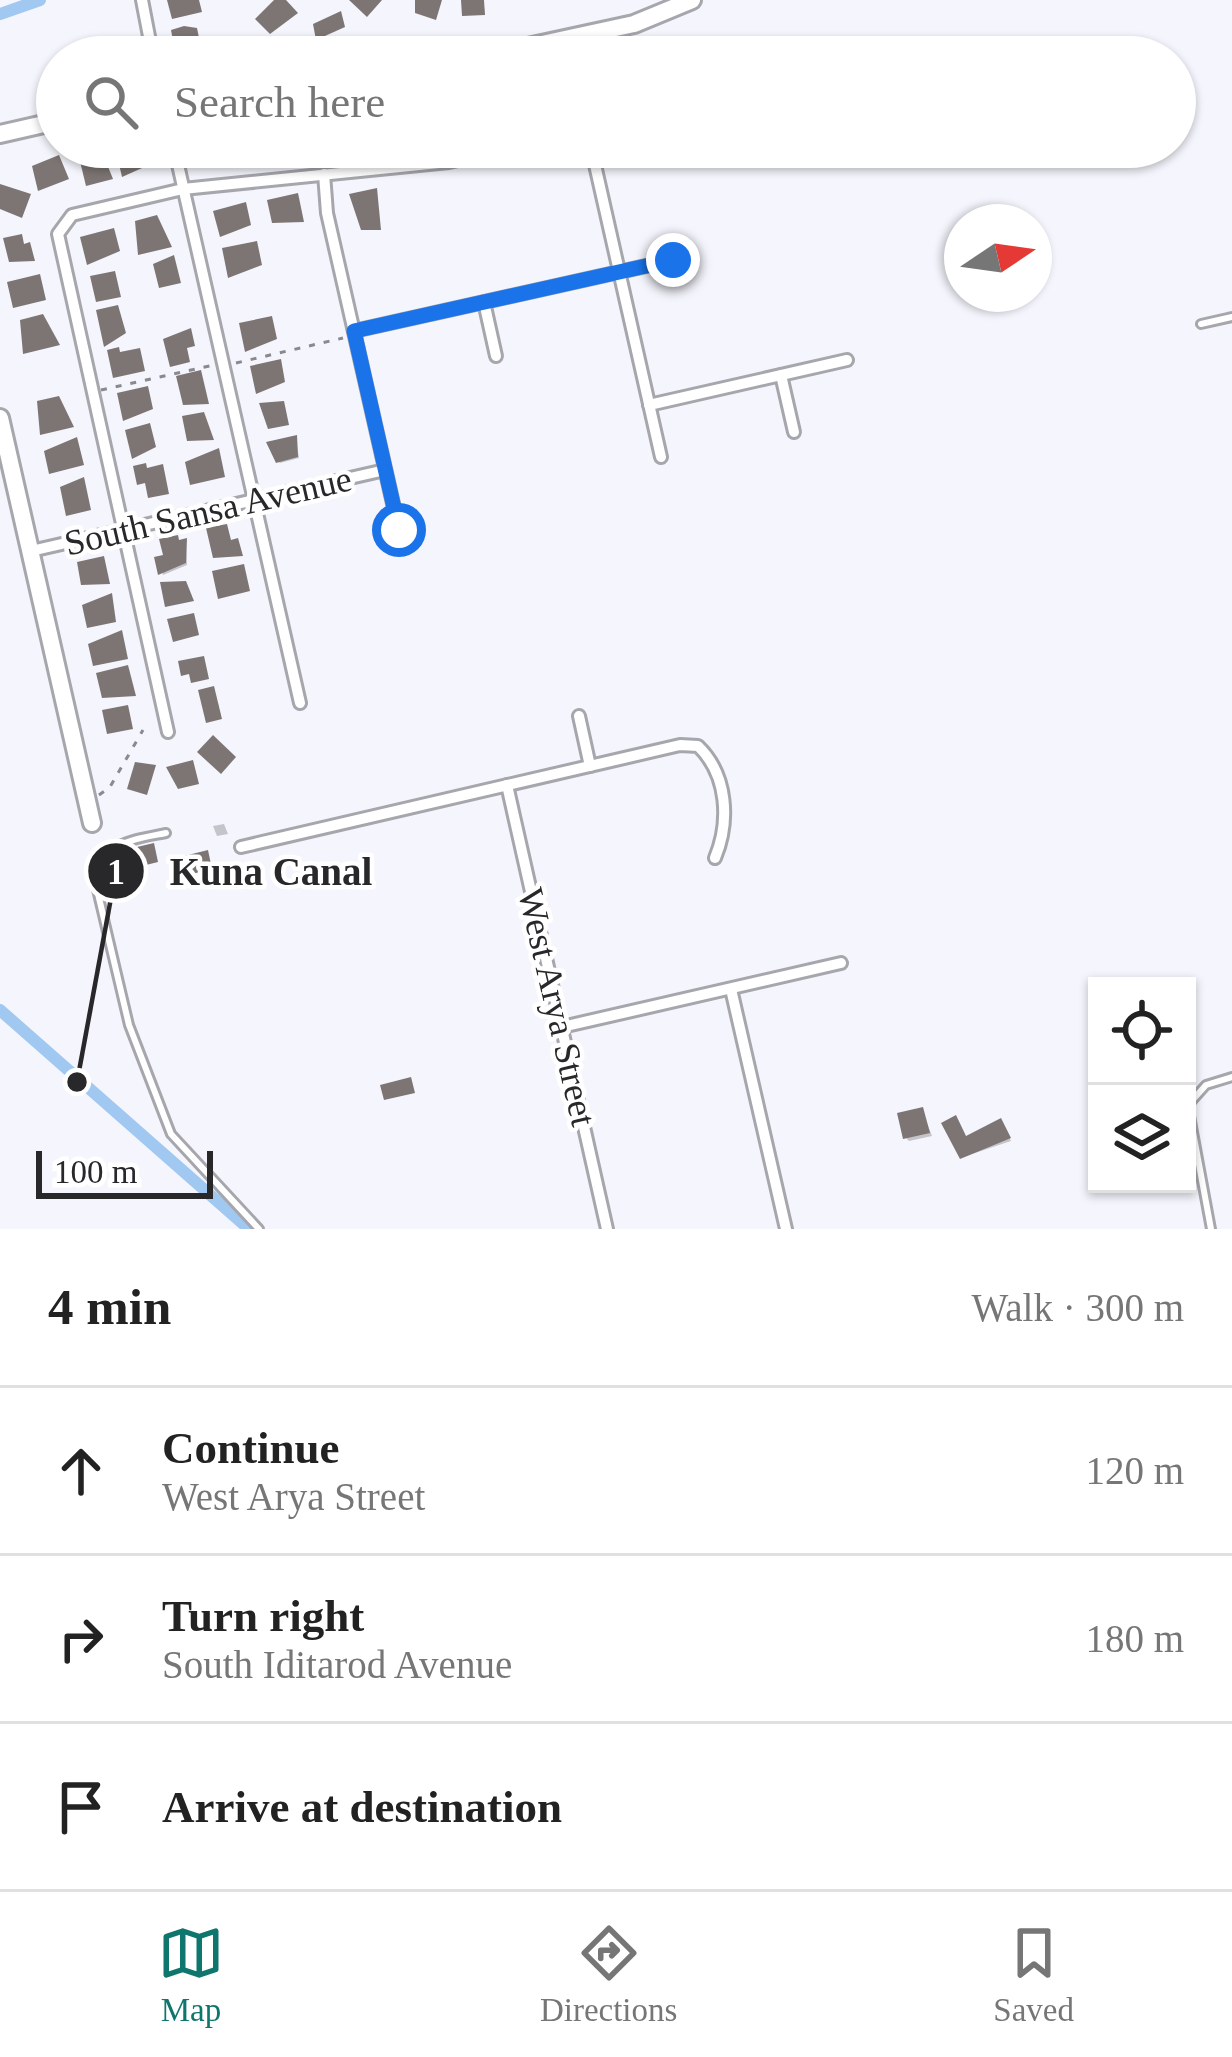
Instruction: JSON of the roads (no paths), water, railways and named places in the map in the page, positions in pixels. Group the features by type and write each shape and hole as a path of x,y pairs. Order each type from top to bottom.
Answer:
{"street":[{"path":"142,0 149,36"},
{"path":"601,36 692,0"},
{"path":"0,134 36,126"},
{"path":"178,168 301,703"},
{"path":"168,732 58,234 61,223 71,214 183,189 386,168"},
{"path":"596,168 661,457"},
{"path":"324,174 399,530"},
{"path":"354,331 673,260"},
{"path":"484,302 496,356"},
{"path":"649,405 847,360"},
{"path":"782,375 794,432"},
{"path":"0,418 92,823"},
{"name":"South Sansa Avenue","path":"31,551 386,470"},
{"path":"579,716 590,766"},
{"path":"241,847 590,766 698,746 713,760 728,826 715,858"},
{"name":"West Arya Street","path":"507,785 607,1229"},
{"path":"562,1027 841,963"},
{"path":"731,989 786,1229"}],"lane":[{"path":"1201,325 1232,317"},
{"path":"166,833 111,847 99,860 95,881 129,1025 171,1134 260,1229"},
{"path":"1211,1229 1188,1105 1206,1084 1232,1077"}],"waterway":[{"path":"0,14 40,0"},
{"path":"0,1010 249,1229"}],"place":[{"name":"Kuna Canal","path":"77,1082"}]}
